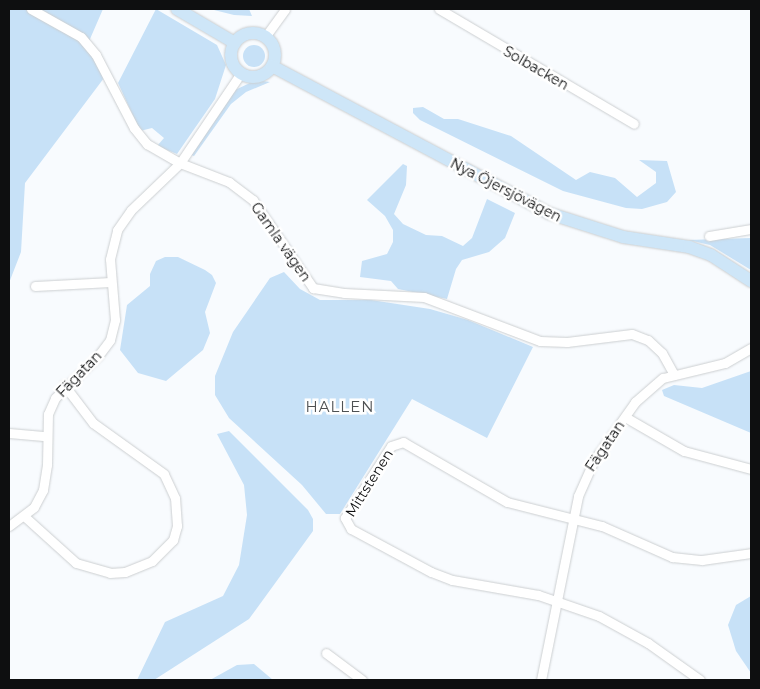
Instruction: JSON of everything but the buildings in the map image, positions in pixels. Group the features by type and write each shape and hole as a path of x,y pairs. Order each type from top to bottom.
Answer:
{"street":[{"name":"Gamla vägen","path":"31,9 81,36 96,55 134,128 147,144 180,163 229,182 252,200 313,288 344,293 424,297 540,341 567,342 632,334 648,340 662,352 674,374"},
{"path":"177,9 235,42"},
{"path":"265,37 285,9"},
{"name":"Solbacken","path":"439,9 634,124"},
{"path":"249,34 265,37 274,50 272,66 257,76 241,73 232,59 235,42 249,34"},
{"name":"Nya Öjersjövägen","path":"272,66 548,213 623,237 689,247 710,255 751,281"},
{"name":"Fägatan","path":"9,526 34,507 43,490 47,465 46,436 48,414 64,386 98,356 110,340 116,320 110,259 117,230 131,210 180,163 241,73"},
{"path":"709,236 751,229"},
{"path":"35,286 111,282"},
{"name":"Fägatan","path":"541,680 574,519 585,477 625,417 647,390 674,374 725,363 751,348"},
{"path":"24,516 76,563 110,573 125,572 152,561 173,540 177,526 175,498 164,474 93,423 64,386"},
{"path":"625,417 684,451 751,469"},
{"path":"9,433 46,436"},
{"name":"Mittstenen","path":"557,601 431,572 351,529 345,518 391,446 403,442 507,502 574,519"},
{"path":"574,519 625,534 662,553 683,559 702,560 751,553"},
{"path":"557,601 622,627 700,680"},
{"path":"326,653 362,680"}],"shaded area":[{"path":"9,9 103,9 90,39 91,53 104,78 25,183 21,252 9,283"},
{"path":"156,9 217,45 226,65 215,99 177,154 157,146 164,138 152,128 140,131 118,83"},
{"path":"210,9 249,9 252,16 234,15"},
{"path":"250,45 258,45 265,52 265,60 258,67 250,67 243,60 243,52"},
{"path":"256,80 270,82 246,92 231,104 194,156 191,155 231,92"},
{"path":"423,107 444,119 458,119 511,136 576,180 590,172 615,178 637,197 656,183 656,172 639,160 667,161 676,192 667,202 642,209 626,208 563,191 420,120 413,113 413,108"},
{"path":"403,164 407,166 406,185 394,214 403,224 426,235 442,236 463,246 472,238 487,199 515,213 505,238 489,252 462,260 456,269 447,299 398,289 391,281 360,277 362,261 387,254 393,242 393,230 385,216 367,200"},
{"path":"751,238 751,270 710,245 688,240"},
{"path":"165,257 178,257 205,270 212,275 216,283 205,312 210,333 203,350 166,381 138,373 120,350 127,305 150,286 150,274 156,261"},
{"path":"284,272 300,289 320,300 371,300 430,309 468,320 533,347 487,438 412,399 340,514 326,514 302,485 229,418 215,395 215,376 233,332 270,278"},
{"path":"751,371 751,433 664,396 662,390 674,385 702,388"},
{"path":"229,431 308,510 313,519 313,531 249,619 154,680 137,680 165,622 223,596 239,565 247,515 244,485 217,434"},
{"path":"751,596 751,673 736,651 728,625 736,605"},
{"path":"254,664 273,680 210,680 237,665"}],"district":[{"name":"HALLEN","path":"340,407"}]}
